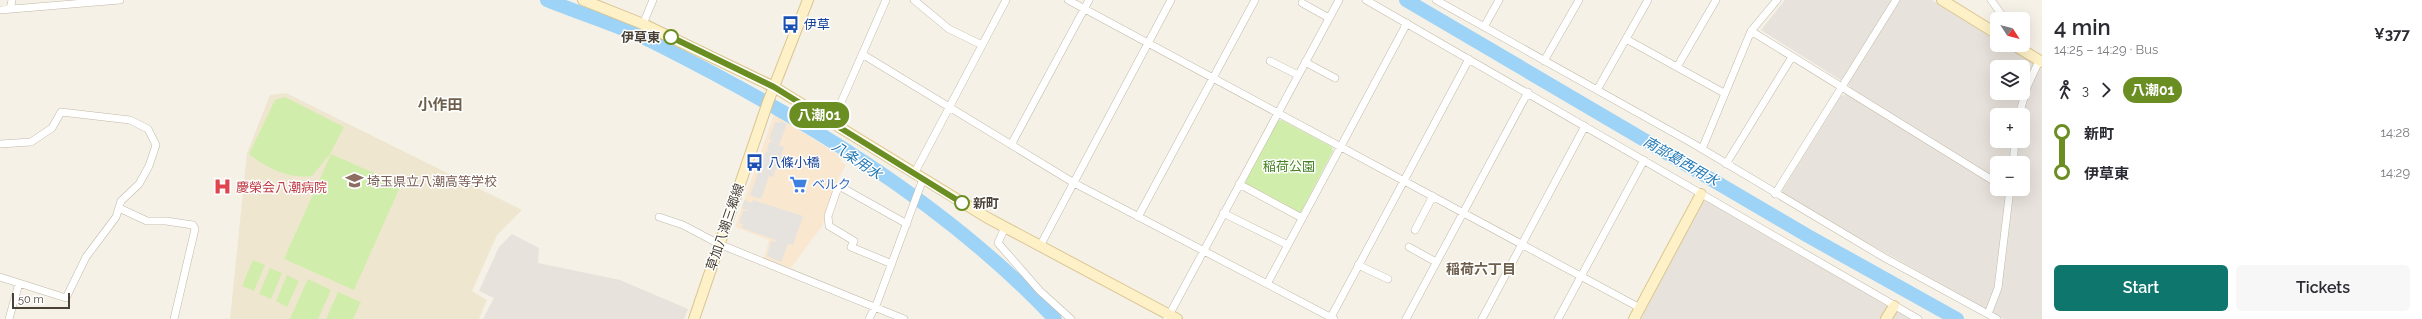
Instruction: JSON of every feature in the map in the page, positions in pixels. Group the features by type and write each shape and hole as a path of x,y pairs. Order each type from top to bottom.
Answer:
{"street":[{"path":"10,9 12,0"},
{"path":"0,10 67,2 120,0"},
{"path":"583,0 643,24 774,87 1004,227 1171,318 1223,213 1339,0"},
{"path":"643,24 653,0"},
{"name":"草加八潮三郷線","path":"694,319 774,87 808,0"},
{"path":"832,123 886,0"},
{"path":"914,0 949,29 982,45"},
{"path":"869,319 907,224 918,176 949,107 1006,0"},
{"path":"1068,0 1640,308"},
{"path":"1011,145 1089,0"},
{"path":"1040,246 1171,0"},
{"path":"1138,217 1254,0"},
{"path":"1366,0 1528,92 1918,319"},
{"path":"1436,0 1702,150 1885,258 1997,319"},
{"path":"1484,27 1500,0"},
{"path":"1544,61 1579,0"},
{"path":"1597,90 1648,0"},
{"path":"1677,67 1716,0"},
{"path":"1702,150 1724,93 1751,31 1777,0"},
{"path":"1775,194 1896,0"},
{"path":"1942,0 1990,30"},
{"path":"1991,0 2000,12"},
{"path":"1302,3 1330,18"},
{"path":"1267,284 1407,23"},
{"path":"1751,31 1990,180"},
{"path":"1626,39 1724,93"},
{"path":"2021,108 2027,87 2040,59 2027,52"},
{"path":"862,54 1074,183 1331,318 1469,59"},
{"path":"1726,164 1792,57"},
{"path":"1270,60 1298,76"},
{"path":"1305,62 1335,78"},
{"path":"1406,319 1528,92"},
{"path":"0,144 31,142 52,128 61,112 130,120 148,129 156,145 149,166 139,184 121,201 116,217 86,257 66,298 0,277"},
{"path":"1482,319 1585,126"},
{"path":"1558,319 1644,160"},
{"path":"1239,184 1302,218"},
{"path":"892,264 851,247 854,241 829,226 828,216 837,190 841,187 907,224"},
{"path":"1634,319 1701,194"},
{"path":"1415,230 1433,196"},
{"path":"1988,314 1998,288 2008,196"},
{"path":"119,208 147,221 193,225 195,229 174,319"},
{"path":"1223,213 1288,245"},
{"path":"659,217 683,225 719,244 904,319"},
{"path":"1004,227 998,243 1040,291 1072,319"},
{"path":"1409,247 1436,262"},
{"path":"1358,265 1388,280"},
{"path":"9,319 18,283"},
{"path":"1886,319 1894,306"}],"shaded area":[{"path":"1785,0 1932,0 1990,37 1990,52 2015,52 2028,60 1990,60 1990,100 2030,100 2030,61 2042,69 2042,319 2004,319 1784,196 1782,191 1841,96 1845,95 1850,86 1761,30"},
{"name":"埼玉県立八潮高等学校","path":"286,93 522,210 497,235 472,291 487,300 479,319 230,319 247,153 270,95"},
{"path":"774,114 843,158 841,162 846,165 838,179 822,226 791,268 764,258 769,240 735,227"},
{"path":"780,121 787,124 779,145 784,147 773,177 769,176 761,199 750,195 766,151 770,152 767,149 769,143 773,141 769,139 775,122 780,123"},
{"path":"744,200 752,203 753,200 803,216 793,245 788,244 781,262 767,256 771,241 775,242 776,240 742,228 743,224 739,223 743,211 748,211 742,208"},
{"path":"1703,201 1706,201 1910,319 1641,319"},
{"path":"512,234 539,248 538,263 620,280 688,309 684,319 483,319 494,298 479,291 499,247"}],"green space":[{"path":"285,97 344,127 330,154 312,176 295,176 287,174 263,164 249,154 275,100"},
{"name":"稲荷公園","path":"1282,120 1332,147 1333,151 1301,212 1298,213 1246,184 1245,181 1276,121"},
{"path":"331,154 401,185 354,290 284,259"},
{"path":"253,260 265,265 254,291 242,286"},
{"path":"270,268 282,273 271,299 259,294"},
{"path":"287,275 299,281 287,307 276,301"},
{"path":"308,279 331,290 318,319 290,319"},
{"path":"338,292 361,302 353,319 326,319"}],"waterway":[{"name":"八条用水","path":"547,0 651,41 760,98 813,130 916,198 965,236 1011,276 1055,319"},
{"name":"南部葛西用水","path":"1406,0 1808,236 1957,319"}],"bus line":[{"name":"八潮01","path":"671,37 774,87 962,203"}],"place":[{"name":"伊草","path":"791,24"},
{"name":"伊草東","path":"671,37"},
{"name":"八條小橋","path":"755,162"},
{"name":"埼玉県立八潮高等学校","path":"354,181"},
{"name":"ベルク","path":"799,184"},
{"name":"慶榮会八潮病院","path":"223,187"},
{"name":"新町","path":"962,203"}],"district":[{"name":"小作田","path":"440,105"},
{"name":"稲荷六丁目","path":"1481,269"}]}
